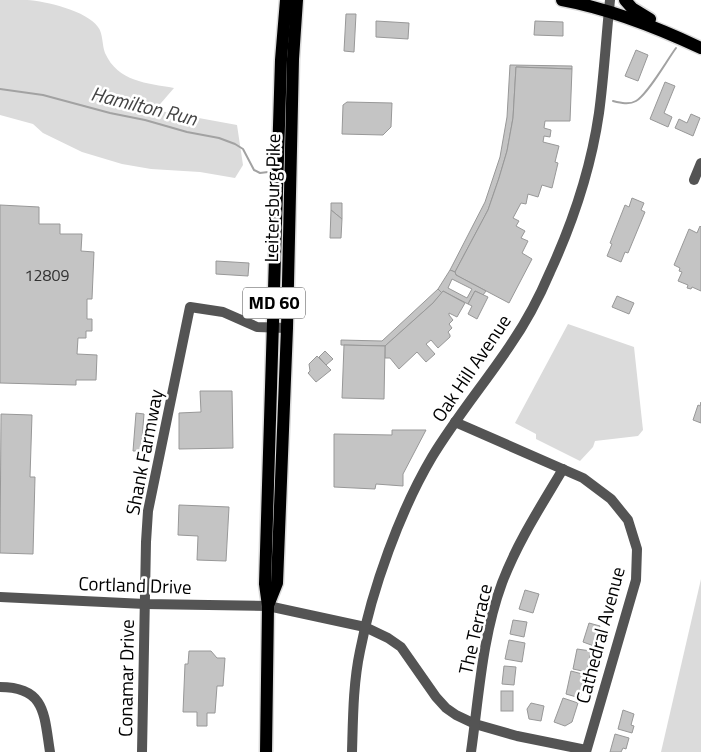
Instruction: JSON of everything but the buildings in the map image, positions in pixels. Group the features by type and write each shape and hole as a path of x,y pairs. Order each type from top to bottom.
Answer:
{"main road":[{"path":"280,0 281,60"},
{"name":"Leitersburg Pike","path":"266,752 268,606 265,584 281,60 286,0"},
{"name":"Leitersburg Pike","path":"268,606 277,583 288,328 293,59 297,0"},
{"path":"562,0 610,5 701,48"},
{"path":"625,0 632,8 678,37"}],"street":[{"name":"Oak Hill Avenue","path":"352,752 359,652 365,627 394,537 410,499 432,458 526,319 550,274 570,225 586,172 597,123 610,5"},
{"path":"694,180 701,162"},
{"name":"Shank Farmway","path":"145,604 146,542 150,501 190,307 223,312 257,326 273,327"},
{"path":"273,327 288,328"},
{"name":"Cathedral Avenue","path":"455,422 583,478 601,490 616,504 628,520 637,549 636,580 586,751"},
{"name":"The Terrace","path":"471,752 485,648 502,584 528,529 563,469"},
{"name":"Cortland Drive","path":"0,597 145,604 268,606 365,627 388,638 401,647 446,708 456,716 475,724 517,736 586,751"},
{"name":"Conamar Drive","path":"142,752 145,604"},
{"path":"0,687 22,690 35,697 45,719 50,752"}],"shaded area":[{"path":"0,0 45,2 85,16 93,21 100,30 105,53 117,70 134,80 174,88 155,110 237,125 243,165 235,178 200,172 151,169 122,164 82,152 43,133 33,124 0,115"},
{"path":"568,324 634,347 643,430 638,436 595,441 593,447 580,461 536,439 536,434 515,423"},
{"path":"701,579 701,752 661,752"}],"waterway":[{"name":"Hamilton Run","path":"613,101 631,103 641,97 676,48"},
{"name":"Hamilton Run","path":"0,89 43,95 187,132 219,138 243,149 254,170 260,173 268,172"}]}
